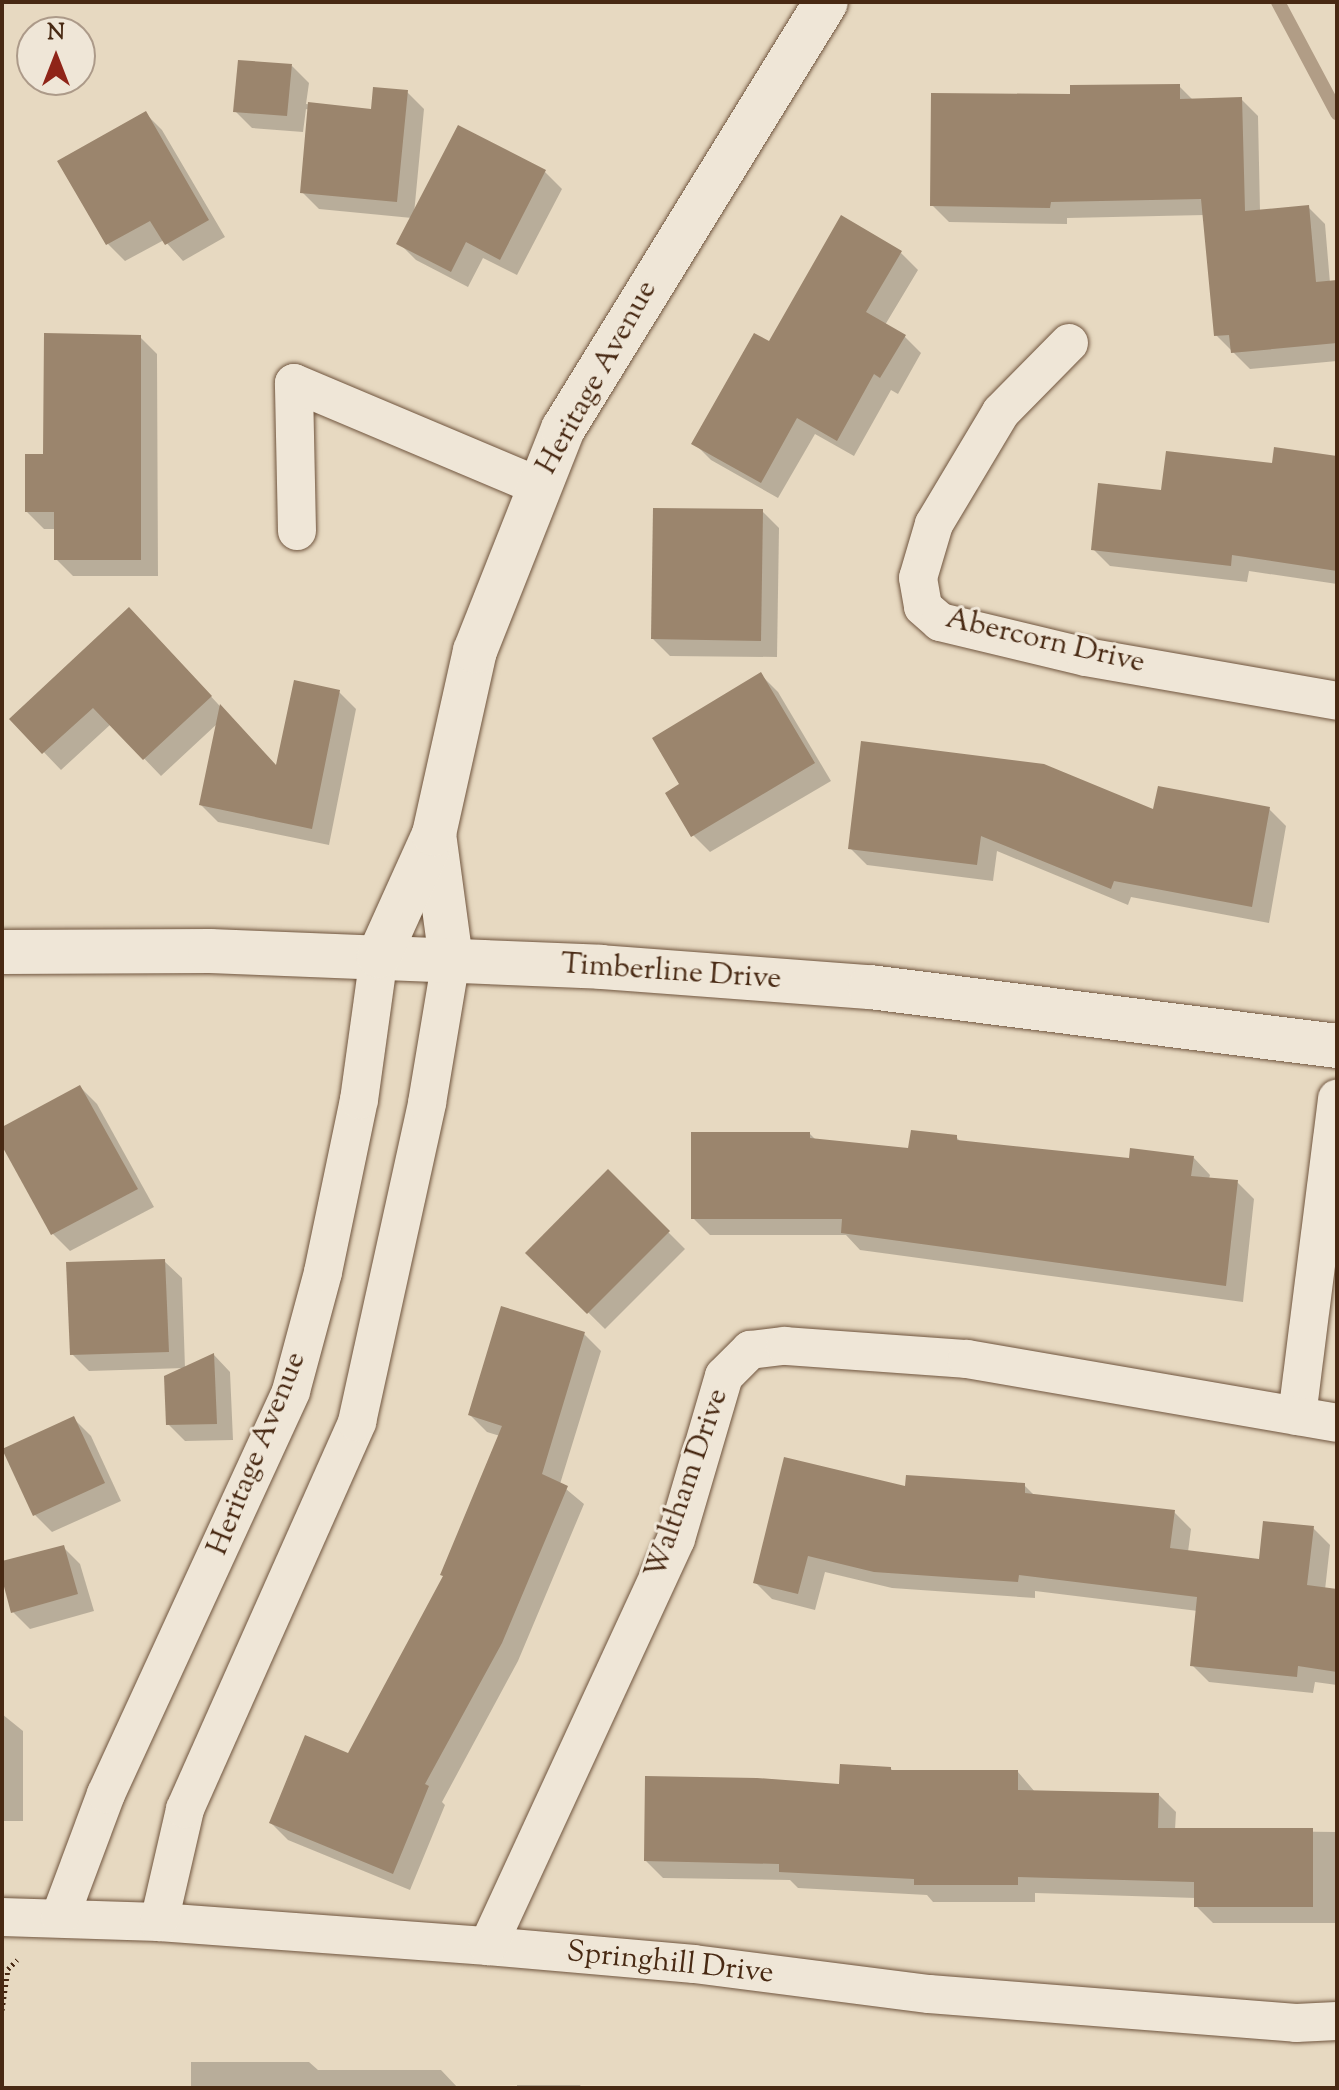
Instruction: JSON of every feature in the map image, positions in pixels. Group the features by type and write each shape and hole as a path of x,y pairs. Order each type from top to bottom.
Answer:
{"street":[{"name":"Heritage Avenue","path":"60,1917 106,1794 291,1391 323,1272 356,1114 379,956 434,834 475,651 538,486 563,429 826,2"},
{"name":"Abercorn Drive","path":"1069,343 1001,412 934,524 918,578 923,607 940,622 1086,657 1337,701"},
{"path":"297,531 294,383 538,486"},
{"name":"Heritage Avenue","path":"159,1922 185,1809 357,1422 427,1103 451,960 434,834"},
{"name":"Timberline Drive","path":"2,952 210,951 379,956 870,987 1337,1046"},
{"path":"1297,1416 1337,1099"},
{"name":"Waltham Drive","path":"488,1946 676,1539 724,1376 750,1350 785,1346 967,1359 1337,1423"},
{"name":"Springhill Drive","path":"2,1917 159,1922 488,1946 694,1964 929,1994 1296,2023 1337,2021"}],"building":[{"path":"238,60 292,64 287,116 233,112"},
{"path":"1180,84 1180,99 1242,97 1245,211 1309,205 1316,282 1337,280 1337,343 1231,353 1229,335 1214,336 1201,199 1051,202 1050,208 930,206 931,93 1070,94 1070,85"},
{"path":"373,87 408,90 397,202 300,193 308,102 371,109"},
{"path":"146,111 209,220 165,245 150,221 106,245 57,161"},
{"path":"458,125 546,170 500,260 466,242 451,272 396,244"},
{"path":"841,215 902,251 866,312 906,335 880,378 874,374 837,441 797,418 761,483 691,444 754,333 769,341"},
{"path":"44,333 141,335 141,560 54,560 54,512 25,512 25,454 43,454"},
{"path":"1274,447 1337,456 1337,571 1232,555 1231,566 1091,550 1098,483 1161,490 1166,451 1272,463"},
{"path":"653,508 763,509 761,641 651,639"},
{"path":"129,607 212,696 143,760 93,708 42,754 9,719"},
{"path":"761,672 815,763 691,837 665,793 679,784 652,738"},
{"path":"294,680 340,690 312,829 199,805 220,704 276,765"},
{"path":"861,741 1044,764 1153,809 1158,786 1270,807 1252,907 1114,881 1111,889 981,836 977,865 848,849"},
{"path":"80,1085 138,1189 51,1235 2,1146 2,1127"},
{"path":"911,1130 957,1135 957,1140 1129,1158 1130,1148 1194,1156 1191,1176 1238,1180 1226,1286 841,1233 842,1219 691,1219 691,1132 810,1132 810,1138 908,1148"},
{"path":"608,1169 670,1231 587,1314 525,1253"},
{"path":"165,1259 169,1352 70,1355 66,1262"},
{"path":"501,1306 585,1332 542,1474 568,1486 502,1643 425,1784 429,1786 393,1874 269,1823 305,1735 348,1753 443,1576 440,1575 502,1426 468,1415"},
{"path":"214,1353 217,1424 166,1425 164,1376"},
{"path":"74,1416 105,1483 33,1516 2,1449"},
{"path":"784,1457 905,1486 906,1475 1025,1483 1025,1493 1175,1510 1170,1548 1259,1559 1263,1521 1314,1526 1307,1585 1337,1589 1337,1672 1298,1666 1297,1677 1190,1666 1197,1597 1019,1575 1018,1582 874,1572 808,1556 798,1594 753,1583"},
{"path":"64,1545 78,1594 11,1613 2,1579 2,1561"},
{"path":"840,1764 891,1767 891,1770 1018,1770 1018,1790 1159,1793 1158,1828 1313,1828 1313,1907 1194,1907 1194,1882 1018,1877 1018,1885 914,1885 914,1879 779,1872 779,1864 644,1861 645,1776 757,1778 839,1784"}],"waterway":[{"path":"1278,2 1337,113"}]}
